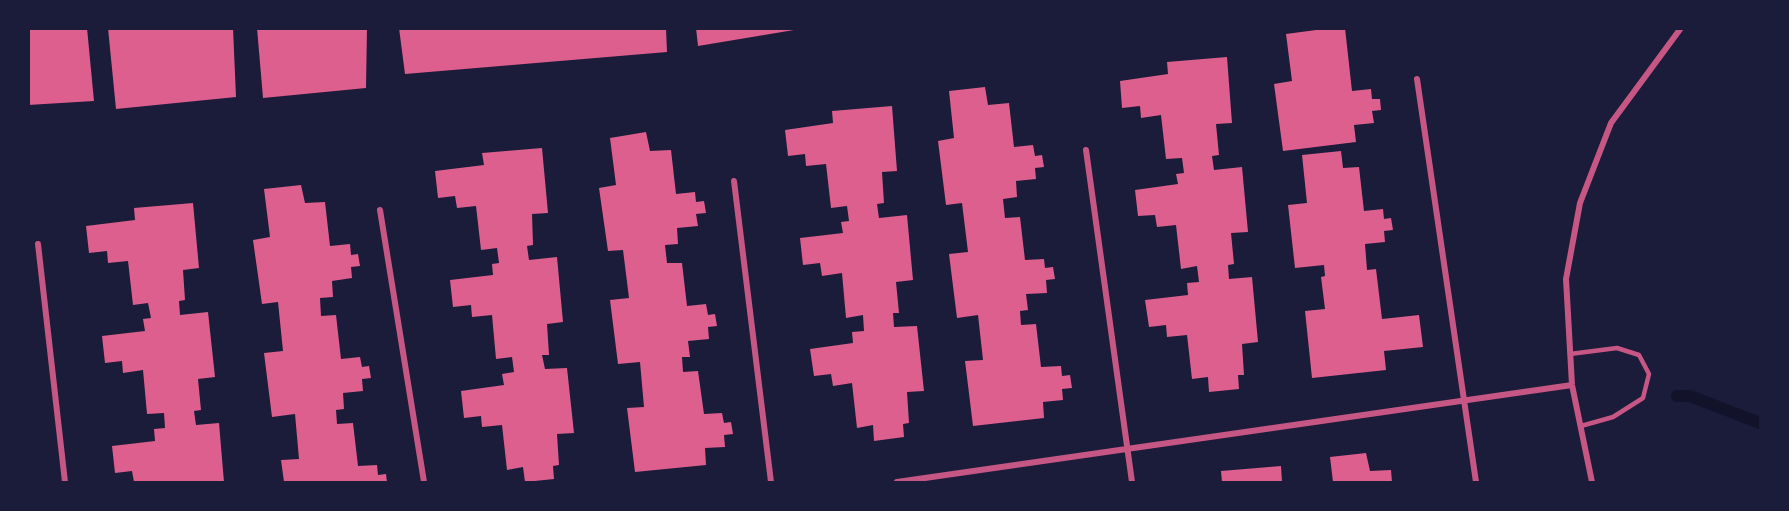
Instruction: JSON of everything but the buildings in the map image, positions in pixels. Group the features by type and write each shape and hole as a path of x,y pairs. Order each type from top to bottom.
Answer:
{"street":[{"path":"1592,483 1572,385 1566,279 1580,203 1611,123 1681,28"},
{"path":"1417,79 1476,483"},
{"path":"1086,150 1132,483"},
{"path":"734,181 771,483"},
{"path":"380,210 424,483"},
{"path":"38,244 65,483"},
{"path":"897,483 1572,385"}],"lane":[{"path":"1570,354 1617,348 1640,355 1649,374 1643,398 1612,417 1581,426"}],"waterway":[{"path":"1677,396 1690,396 1760,423"}]}
